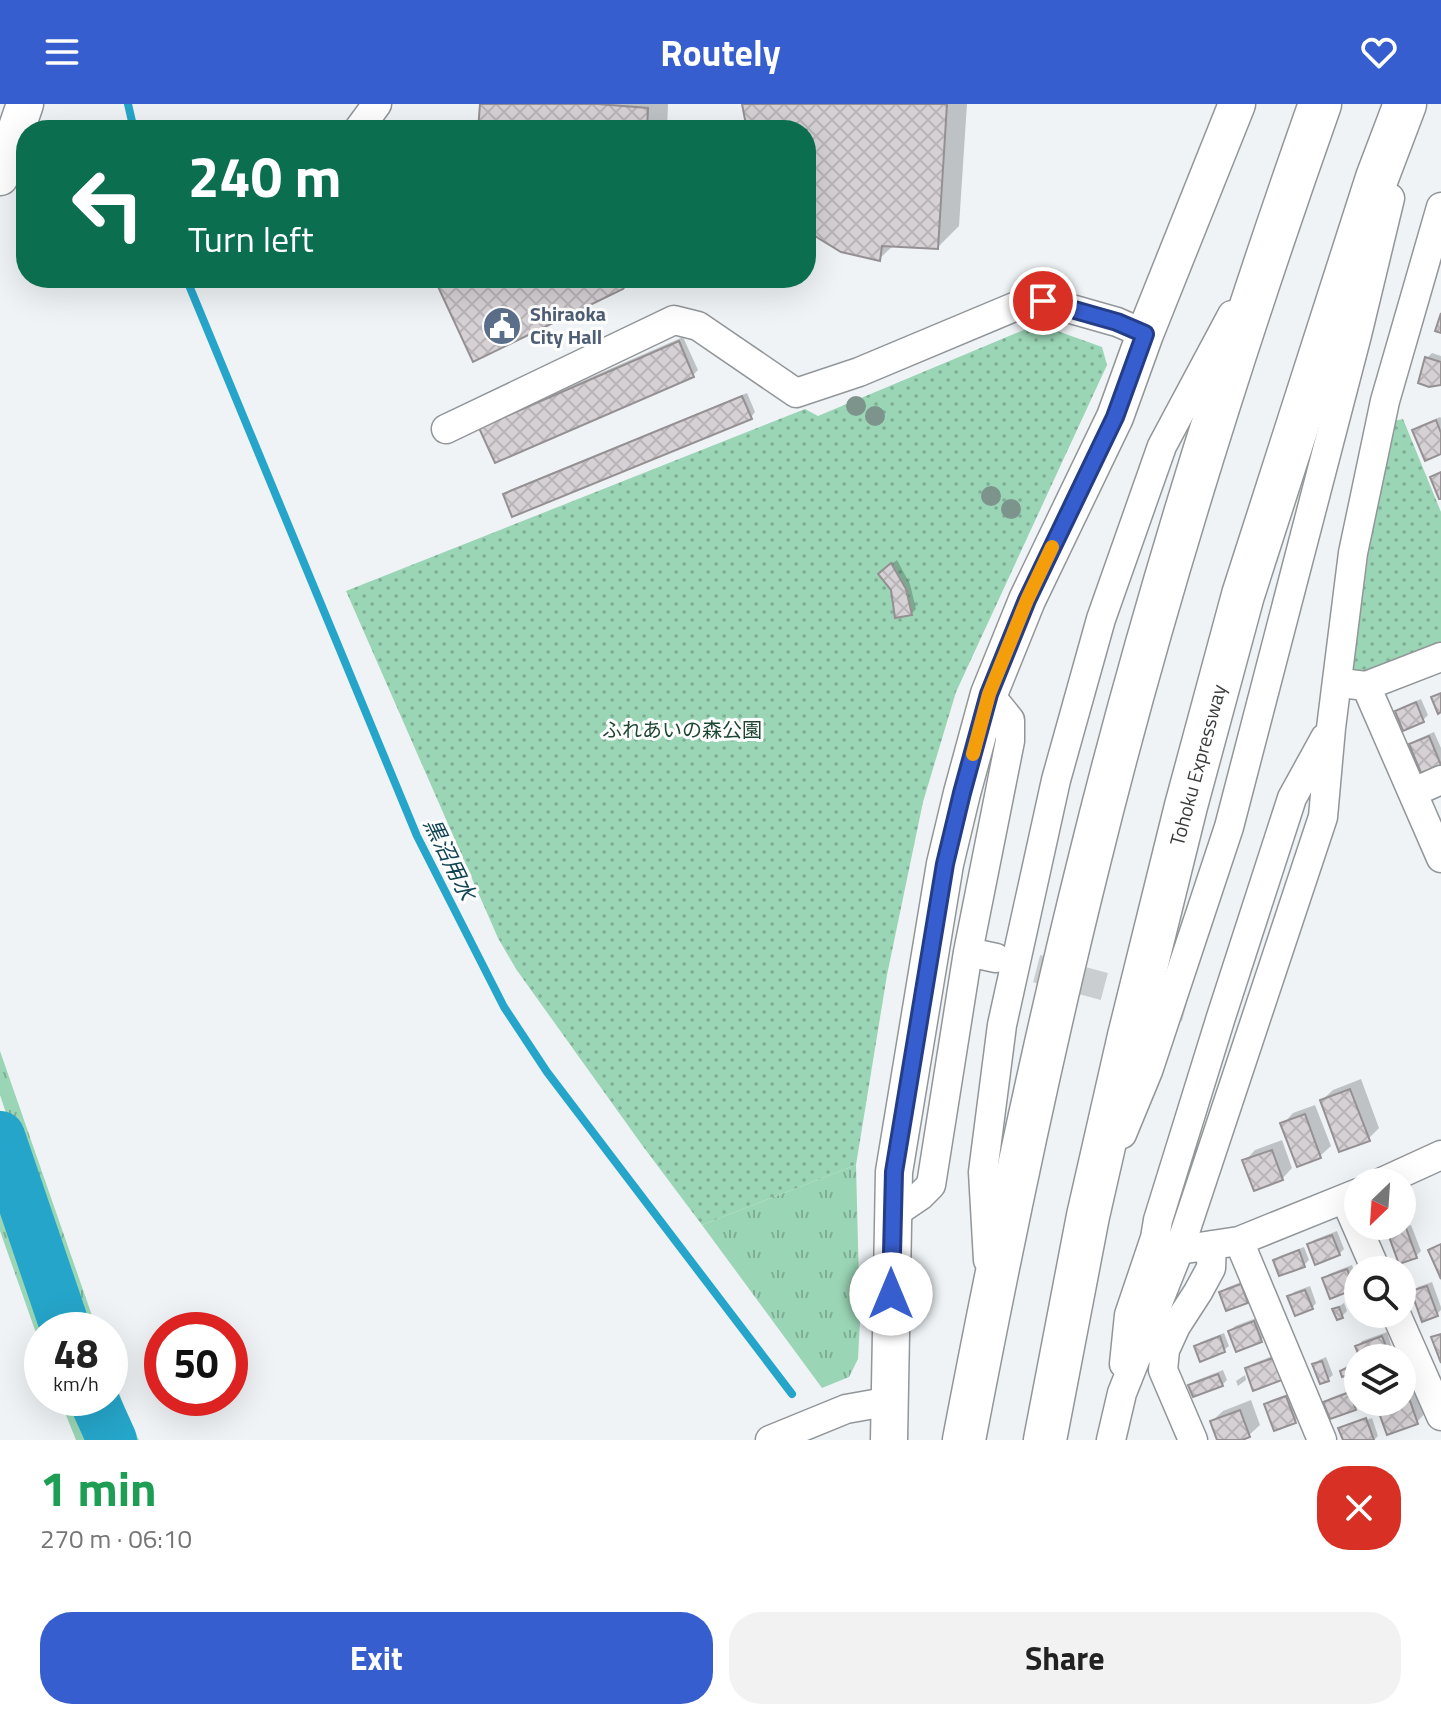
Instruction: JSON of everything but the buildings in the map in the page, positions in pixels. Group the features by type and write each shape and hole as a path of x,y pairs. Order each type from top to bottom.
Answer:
{"highway":[{"path":"964,1440 1032,1100 1089,860 1150,633 1222,395 1320,104"},
{"name":"Tohoku Expressway","path":"1045,1440 1088,1216 1129,1036 1243,595 1377,178 1405,104"}],"main road":[{"path":"889,1440 894,1172 945,864 989,694 1027,600 1115,417 1237,104"},
{"path":"0,177 16,130"}],"street":[{"path":"1088,1216 1148,1071 1229,827 1357,335 1412,104"},
{"path":"1111,1440 1167,1244 1323,817 1353,553 1385,401 1441,207"},
{"path":"446,429 674,320 698,326 796,393 859,372 1019,305 1043,301 1117,322 1145,334"},
{"path":"1337,682 1366,686 1441,657"},
{"path":"1366,686 1441,858"},
{"path":"892,1215 931,1185 968,952 1010,741 1010,720 989,694"},
{"path":"1167,1244 1158,1220 1209,1014 1292,798 1331,728"},
{"path":"1414,792 1441,780"},
{"path":"968,952 996,958"},
{"path":"1413,1168 1441,1155"},
{"path":"1167,1244 1225,1243 1344,1199"},
{"path":"1193,1440 1163,1370 1165,1350 1225,1243"},
{"path":"1225,1243 1322,1440"},
{"path":"1402,1328 1441,1416"},
{"path":"770,1440 846,1409 891,1401"}],"green space":[{"name":"ふれあいの森公園","path":"1038,324 1102,347 1107,365 956,692 923,802 887,975 856,1165 702,1225 516,969 498,938 346,591 805,409 818,416"},
{"path":"1403,419 1441,512 1441,647 1362,679 1352,674 1369,548 1393,421"},
{"path":"0,1051 91,1312 73,1312 0,1095"},
{"path":"856,1165 858,1359 849,1377 822,1388 702,1225"},
{"path":"0,1190 39,1312 29,1312 0,1231"},
{"path":"66,1416 83,1416 93,1440 76,1440"},
{"path":"113,1416 127,1416 139,1440 123,1440"}],"waterway":[{"name":"黒沼用水","path":"128,104 132,120"},
{"name":"黒沼用水","path":"190,288 417,836 504,1007 547,1072 792,1394"},
{"path":"0,1136 60,1312"},
{"path":"101,1416 112,1440"}],"tunnel":[{"path":"996,958 1198,1011"}],"slow traffic":[{"path":"973,754 989,694 1052,547"}],"place":[{"name":"Shiraoka City Hall","path":"502,326"}],"route":[{"path":"891,1294 894,1172 945,864 962,793 989,694 1027,600 1115,417 1145,334 1117,322 1043,301"}]}
